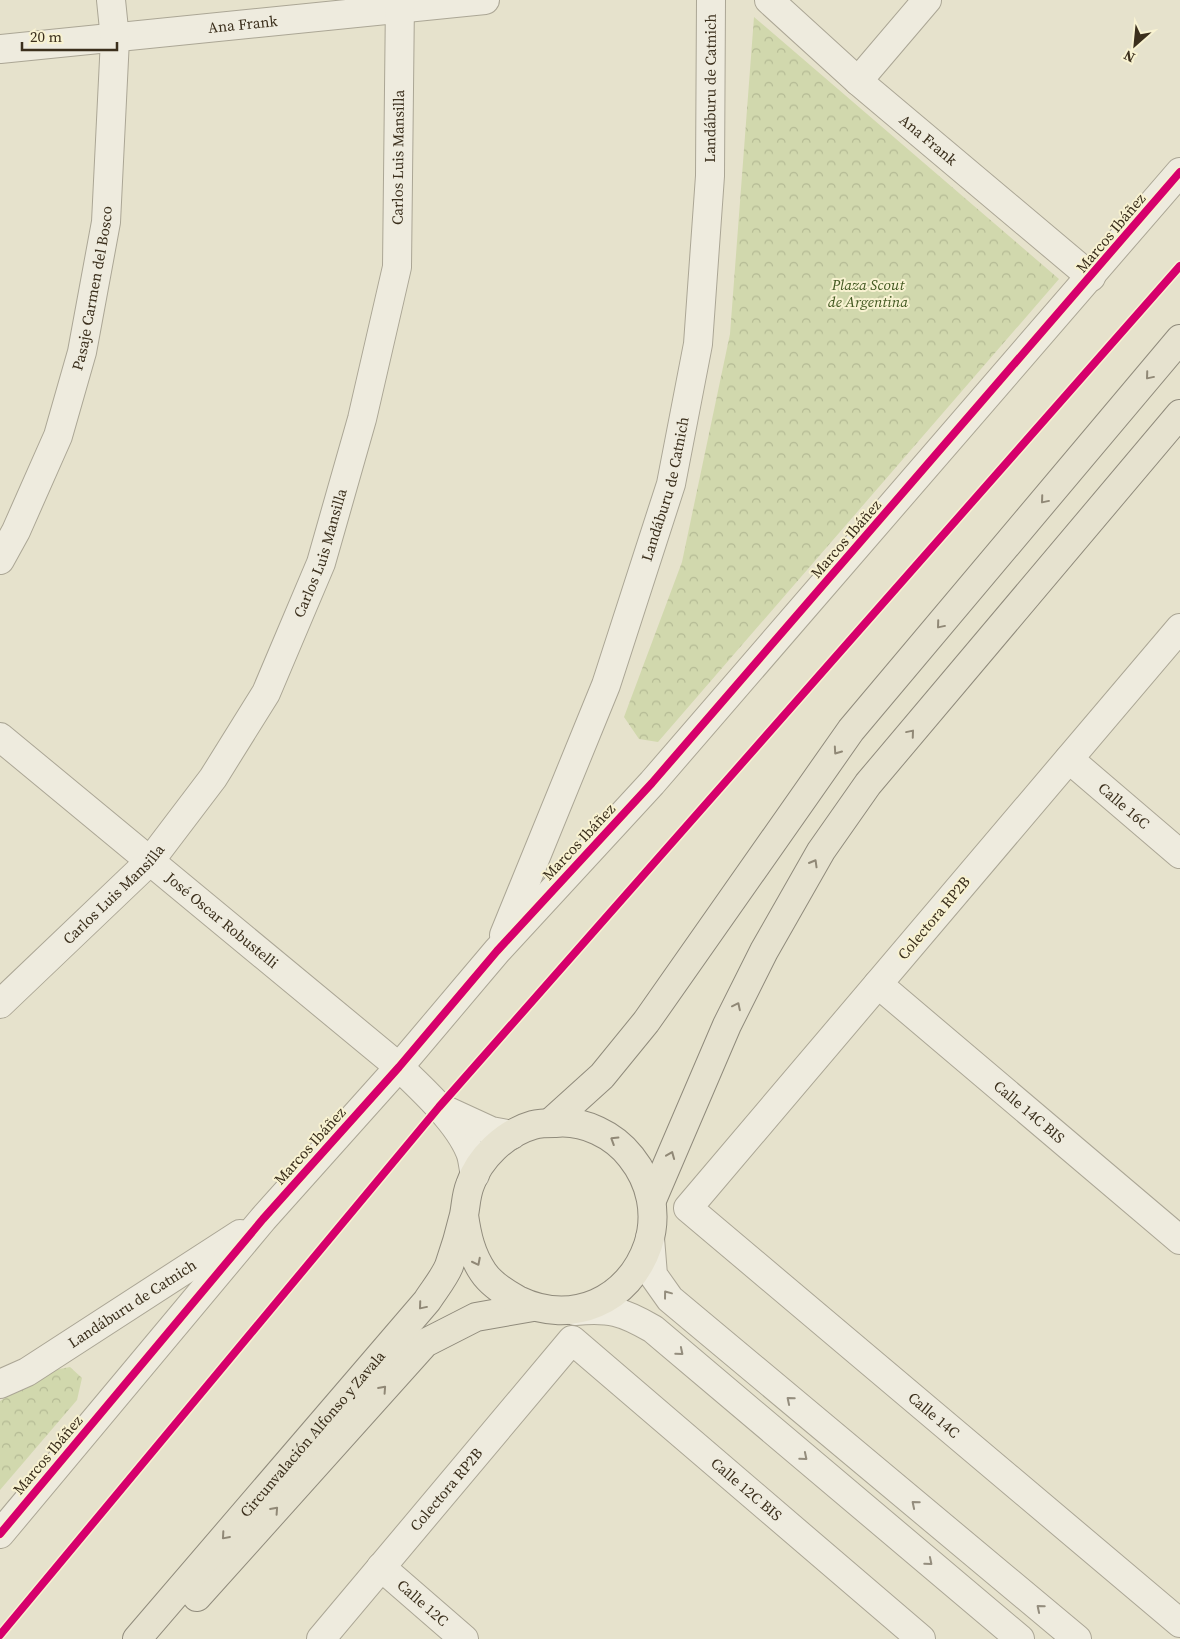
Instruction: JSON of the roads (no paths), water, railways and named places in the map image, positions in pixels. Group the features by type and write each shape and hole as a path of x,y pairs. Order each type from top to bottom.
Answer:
{"main road":[{"path":"550,1123 602,1076 646,1022 851,730 1180,339"},
{"path":"652,1200 727,1025 764,951 821,851 868,784 1180,414"},
{"path":"563,1122 594,1128 622,1145 641,1170 652,1200 652,1232 642,1262 622,1286 596,1304 574,1311 533,1307 505,1293 483,1273 469,1246 464,1215 469,1186 483,1159 506,1138 533,1125 550,1123 563,1122"},
{"name":"Circunvalación Alfonso y Zavala","path":"137,1639 427,1301 448,1268 464,1215"},
{"name":"Circunvalación Alfonso y Zavala","path":"162,1639 195,1599 425,1343 476,1317 533,1307"}],"street":[{"name":"Pasaje Carmen del Bosco","path":"0,560 16,531 58,436 82,352 106,222 115,39 112,0"},
{"name":"Ana Frank","path":"0,49 115,39 401,4 485,0"},
{"name":"Landáburu de Catnich","path":"497,952 606,685 671,484 698,344 710,176 711,0"},
{"name":"Ana Frank","path":"769,0 858,80 1092,277"},
{"path":"858,80 927,0"},
{"name":"Carlos Luis Mansilla","path":"0,1004 150,861 213,778 266,693 321,563 362,418 397,267 401,4"},
{"name":"Marcos Ibáñez","path":"0,1534 263,1218 399,1067 497,952 652,783 1092,277 1180,172"},
{"name":"Colectora RP2B","path":"688,1208 1180,628"},
{"name":"José Oscar Robustelli","path":"0,737 399,1067 439,1107"},
{"name":"Calle 16C","path":"1069,759 1180,854"},
{"name":"Calle 14C BIS","path":"878,984 1180,1240"},
{"path":"439,1107 491,1131 512,1135"},
{"path":"439,1107 470,1152 475,1175"},
{"name":"Calle 14C","path":"688,1208 1180,1624"},
{"name":"Landáburu de Catnich","path":"0,1384 26,1372 263,1218"},
{"path":"650,1238 653,1275 670,1299 1077,1639"},
{"path":"574,1311 602,1309 628,1315 653,1329 1020,1639"},
{"name":"Colectora RP2B","path":"321,1639 572,1340"},
{"name":"Calle 12C BIS","path":"572,1340 921,1639"},
{"name":"Calle 12C","path":"380,1567 464,1639"},
{"path":"1168,1639 1180,1624"}],"park label":[{"name":"Plaza Scout de Argentina","path":"868,294"}]}
